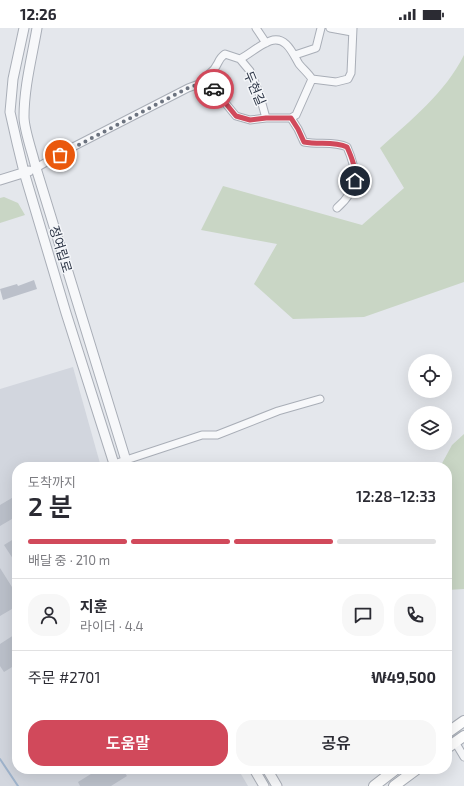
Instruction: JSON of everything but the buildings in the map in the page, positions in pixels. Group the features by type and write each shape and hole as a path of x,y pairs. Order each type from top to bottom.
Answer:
{"main road":[{"path":"452,729 464,721"},
{"path":"374,786 390,774"},
{"path":"394,786 410,774"}],"street":[{"name":"정여립로","path":"24,28 13,80 10,112 24,172 66,313 114,462"},
{"name":"정여립로","path":"38,28 29,70 24,118 36,168 126,462"},
{"path":"256,28 266,43 274,40 283,42 289,47 295,54 300,64 312,78 336,82 348,79 351,73 352,30 330,28"},
{"path":"295,54 316,48 321,28"},
{"name":"두현길","path":"240,59 266,43"},
{"name":"두현길","path":"266,118 259,93 250,71 240,59 225,54 220,57 216,69 209,74 207,81 236,116 250,120 266,118 291,118"},
{"path":"312,78 296,115 291,118 304,142 313,144 339,144 347,147 354,166 355,181 352,191 344,202 337,208"},
{"path":"0,180 36,168 188,88 207,81"},
{"path":"132,462 202,435 217,435 278,411 320,399"},
{"path":"456,742 464,756"},
{"path":"257,774 264,786"},
{"path":"270,774 276,786"}],"shaded area":[{"path":"73,367 100,462 12,462 12,774 241,774 248,786 0,786 0,389"}],"green space":[{"path":"464,55 464,282 364,317 293,319 254,284 277,244 201,230 223,186 362,225 404,188 380,148 437,94 456,69"},
{"path":"4,197 18,203 25,215 0,223 0,198"},
{"path":"464,434 464,589 452,590 452,462 443,462 449,450 452,450 452,445"}],"waterway":[{"path":"0,759 18,786"}],"way so far":[{"path":"60,155 188,88 207,81 214,89"}],"route":[{"path":"214,89 236,116 250,120 266,118 291,118 304,142 313,144 339,144 347,147 352,159 355,172 355,181"}]}
